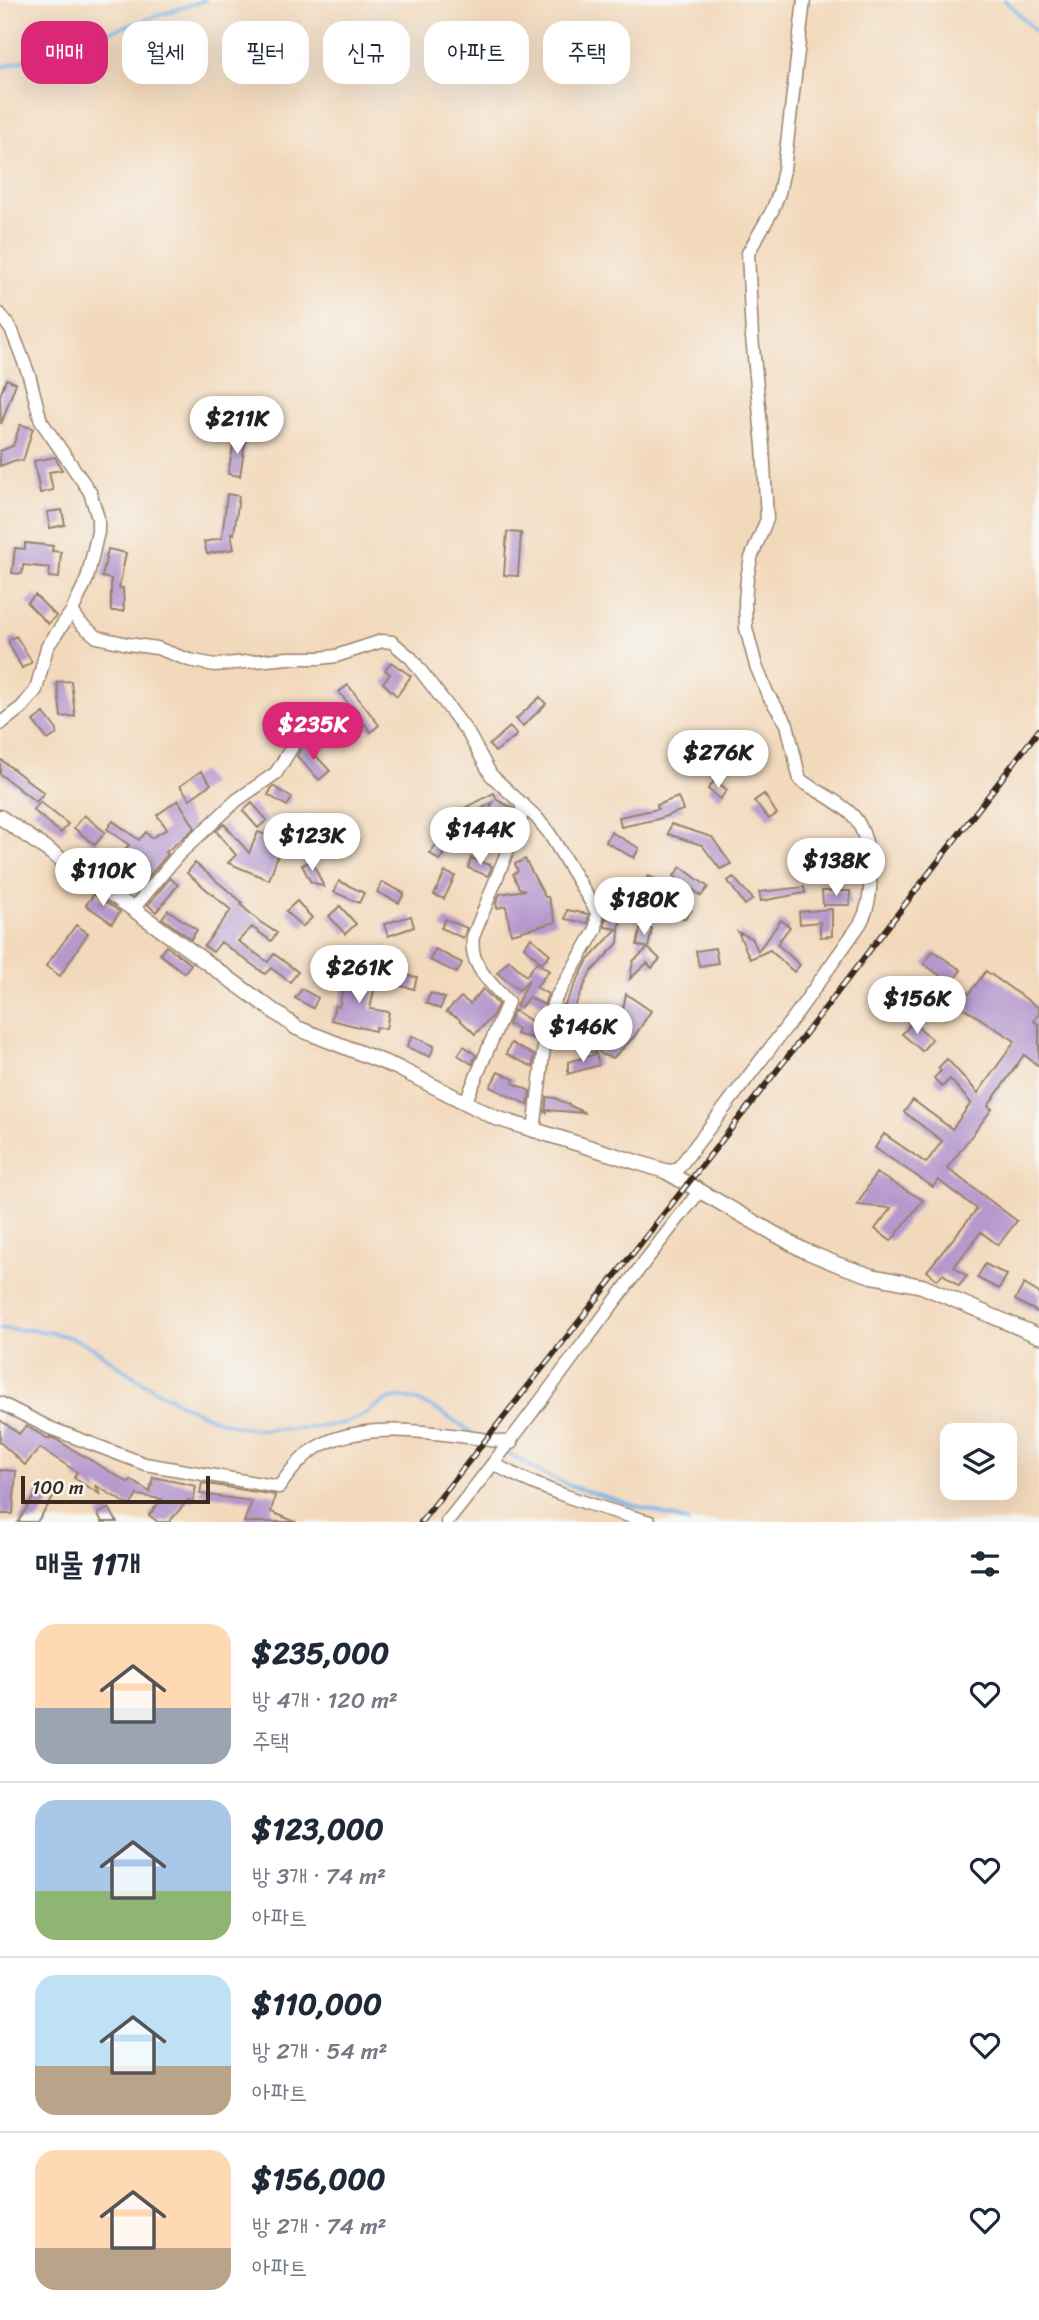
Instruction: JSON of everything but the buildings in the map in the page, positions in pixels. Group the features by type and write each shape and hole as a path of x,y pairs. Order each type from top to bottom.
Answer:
{"street":[{"path":"665,1171 677,1170 797,1013 860,924 866,914 870,896 872,875 855,817 800,780 787,724 768,695 756,666 746,628 747,578 751,558 767,519 748,253 779,192 804,0"},
{"path":"0,314 12,331 29,375 41,421 82,479 95,504 98,532 87,579 72,611 47,648 36,690 22,707 0,724"},
{"path":"72,611 81,624 97,637 156,648 190,660 215,665 336,656 383,641 392,642 411,658 459,719 491,775 523,804 549,833 594,904 598,920 592,938 554,1001 544,1046 534,1131"},
{"path":"133,909 179,854 237,800 276,773 292,747"},
{"path":"465,1103 508,1002 480,972 472,949 473,937 521,817 523,804"},
{"path":"0,817 297,1028 396,1067 496,1118 665,1171 803,1250 839,1265 872,1276 922,1286 1039,1336"},
{"path":"447,1522 511,1443 699,1192"},
{"path":"0,1403 50,1429 145,1464 279,1487 308,1454 324,1444 344,1437 374,1432 412,1432 511,1443"},
{"path":"494,1464 598,1507 650,1522"}],"waterway":[{"path":"0,68 205,0"},
{"path":"1005,0 1039,35"},
{"path":"0,1329 45,1332 78,1340 183,1405 242,1427 279,1429 338,1424 355,1419 389,1400 405,1398 430,1407 471,1432"},
{"path":"505,1451 543,1474 574,1487 688,1522"}],"railway":[{"path":"421,1522 793,1050 1039,730"}]}
